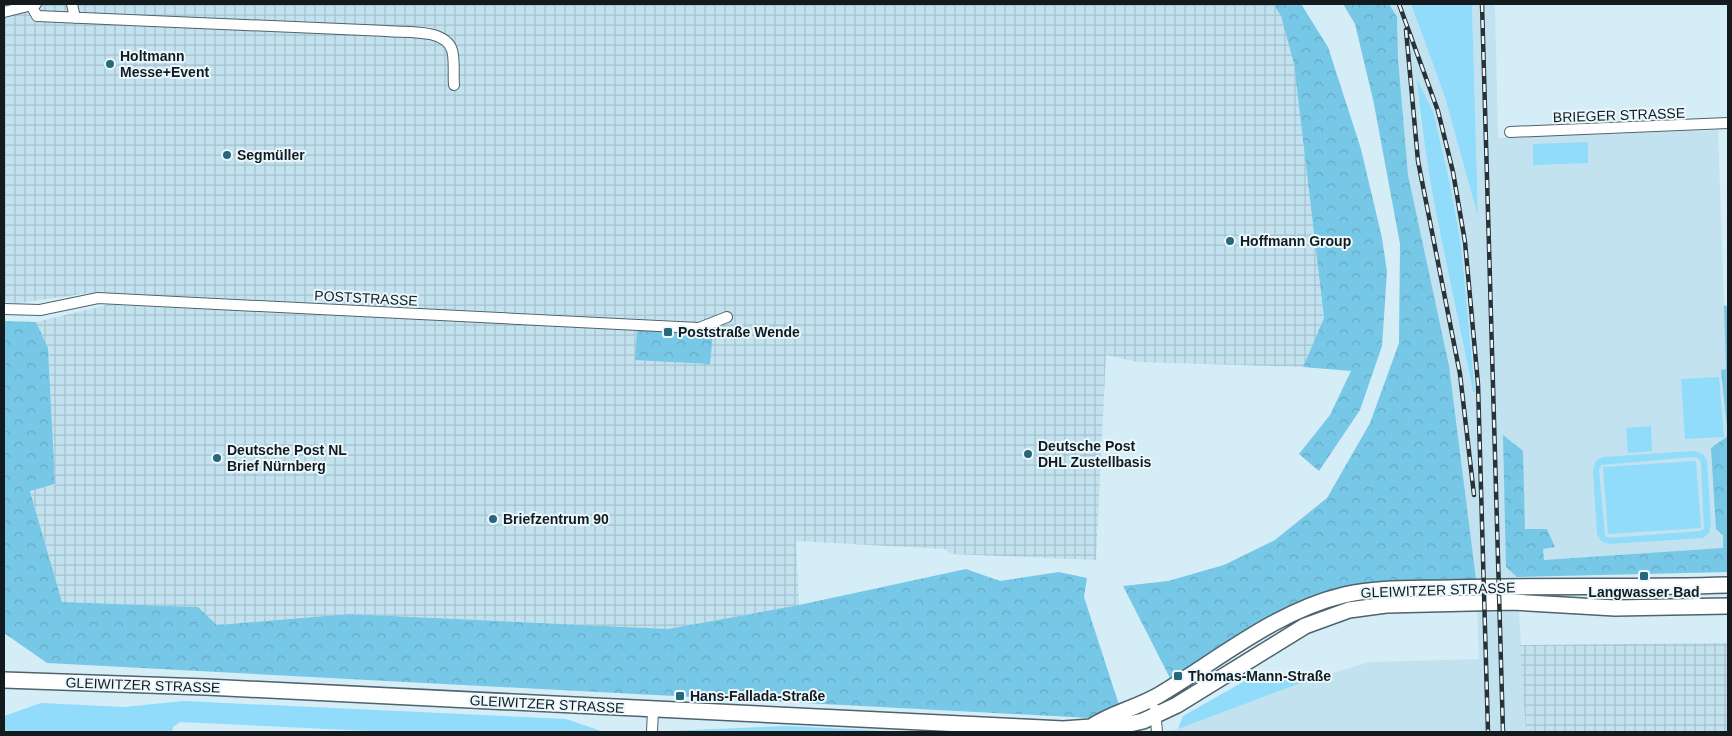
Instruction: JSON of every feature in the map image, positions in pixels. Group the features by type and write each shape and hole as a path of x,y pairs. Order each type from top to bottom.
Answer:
{"main road":[{"name":"GLEIWITZER STRASSE","path":"1091,727 1101,720 1152,699 1289,616 1319,602 1352,593 1496,587 1727,585"},
{"name":"GLEIWITZER STRASSE","path":"4,680 215,688 1043,728 1091,727 1109,730 1156,716 1300,629 1326,617 1356,608 1386,605 1509,602 1606,608 1728,606"}],"street":[{"path":"4,12 33,4 37,16 387,31 436,35 445,40 452,50 454,85"},
{"path":"72,4 75,18"},
{"name":"BRIEGER STRASSE","path":"1510,132 1728,123"},
{"name":"POSTSTRASSE","path":"4,309 40,310 98,298 699,328 727,317"},
{"path":"1152,699 1157,732"},
{"path":"652,732 653,710"}],"shaded area":[{"path":"4,4 1273,4 1281,16 1294,64 1324,318 1303,367 1138,362 1106,355 1096,560 950,554 945,549 796,541 799,605 668,629 349,614 217,625 198,607 62,602 30,490 55,485 48,348 36,322 107,305 637,330 636,359 709,364 713,333 743,336 686,321 97,292 18,303 4,302"},
{"path":"1389,4 1411,4 1445,97 1478,213 1472,4 1495,4 1498,138 1718,130 1724,305 1728,350 1728,572 1517,577 1526,732 1159,732 1178,729 1309,680 1370,662 1479,659 1476,579 1408,175 1398,58 1397,17","holes":["1417,82 1451,189 1461,245 1475,392 1473,392 1439,228 1421,126"]},
{"path":"1411,4 1472,4 1478,216 1445,97"},
{"path":"1417,80 1433,111 1451,189 1461,245 1475,392 1473,392 1433,197"},
{"path":"1588,142 1588,163 1533,165 1533,144"},
{"path":"1719,377 1724,437 1685,439 1681,379"},
{"path":"1651,426 1652,451 1628,453 1626,428"},
{"path":"1694,451 1703,454 1707,461 1711,525 1709,533 1703,538 1609,544 1601,541 1597,534 1593,470 1596,461 1603,457","holes":["1698,458 1701,463 1704,529 1700,531 1610,538 1605,536 1599,470 1601,465"]},
{"path":"1696,461 1701,528 1608,534 1603,467"},
{"path":"1728,643 1728,732 1526,732 1520,645"},
{"path":"1257,674 1309,680 1178,729 1183,716"},
{"path":"184,701 566,719 604,732 390,732 180,722 173,727 172,732 4,732 4,716 41,703 124,707"},
{"path":"788,726 906,732 668,732 668,731"}],"green space":[{"path":"1273,4 1301,4 1328,47 1361,149 1382,238 1387,272 1382,346 1360,410 1319,471 1299,454 1330,415 1351,371 1303,367 1324,318 1294,64 1281,16"},
{"path":"1343,4 1389,4 1397,17 1398,58 1408,175 1449,366 1476,579 1353,587 1311,596 1170,678 1123,586 1168,581 1224,565 1275,540 1327,498 1370,423 1399,343 1400,244 1374,104 1355,24"},
{"path":"1724,305 1728,307 1728,436 1721,370 1726,369"},
{"path":"4,321 36,322 48,348 55,484 30,491 62,602 198,607 217,625 349,614 668,629 799,605 966,569 1000,581 1059,572 1087,578 1084,597 1119,705 1090,718 47,663 4,633"},
{"path":"637,330 713,333 710,364 635,360"},
{"path":"1503,435 1523,451 1525,529 1547,529 1555,547 1543,549 1544,560 1723,548 1723,535 1716,529 1711,448 1728,436 1728,572 1517,577 1506,567"}],"railway":[{"path":"1399,4 1438,111 1453,172 1465,242 1478,384 1488,732"},
{"path":"1482,4 1503,732"},
{"path":"1406,30 1418,161 1460,374 1474,495"}],"place":[{"name":"Holtmann Messe+Event","path":"110,64"},
{"name":"Segmüller","path":"227,155"},
{"name":"Hoffmann Group","path":"1230,241"},
{"name":"Poststraße Wende","path":"668,332"},
{"name":"Deutsche Post DHL Zustellbasis","path":"1028,454"},
{"name":"Deutsche Post NL Brief Nürnberg","path":"217,458"},
{"name":"Briefzentrum 90","path":"493,519"},
{"name":"Langwasser Bad","path":"1644,576"},
{"name":"Thomas-Mann-Straße","path":"1178,676"},
{"name":"Hans-Fallada-Straße","path":"680,696"}]}
